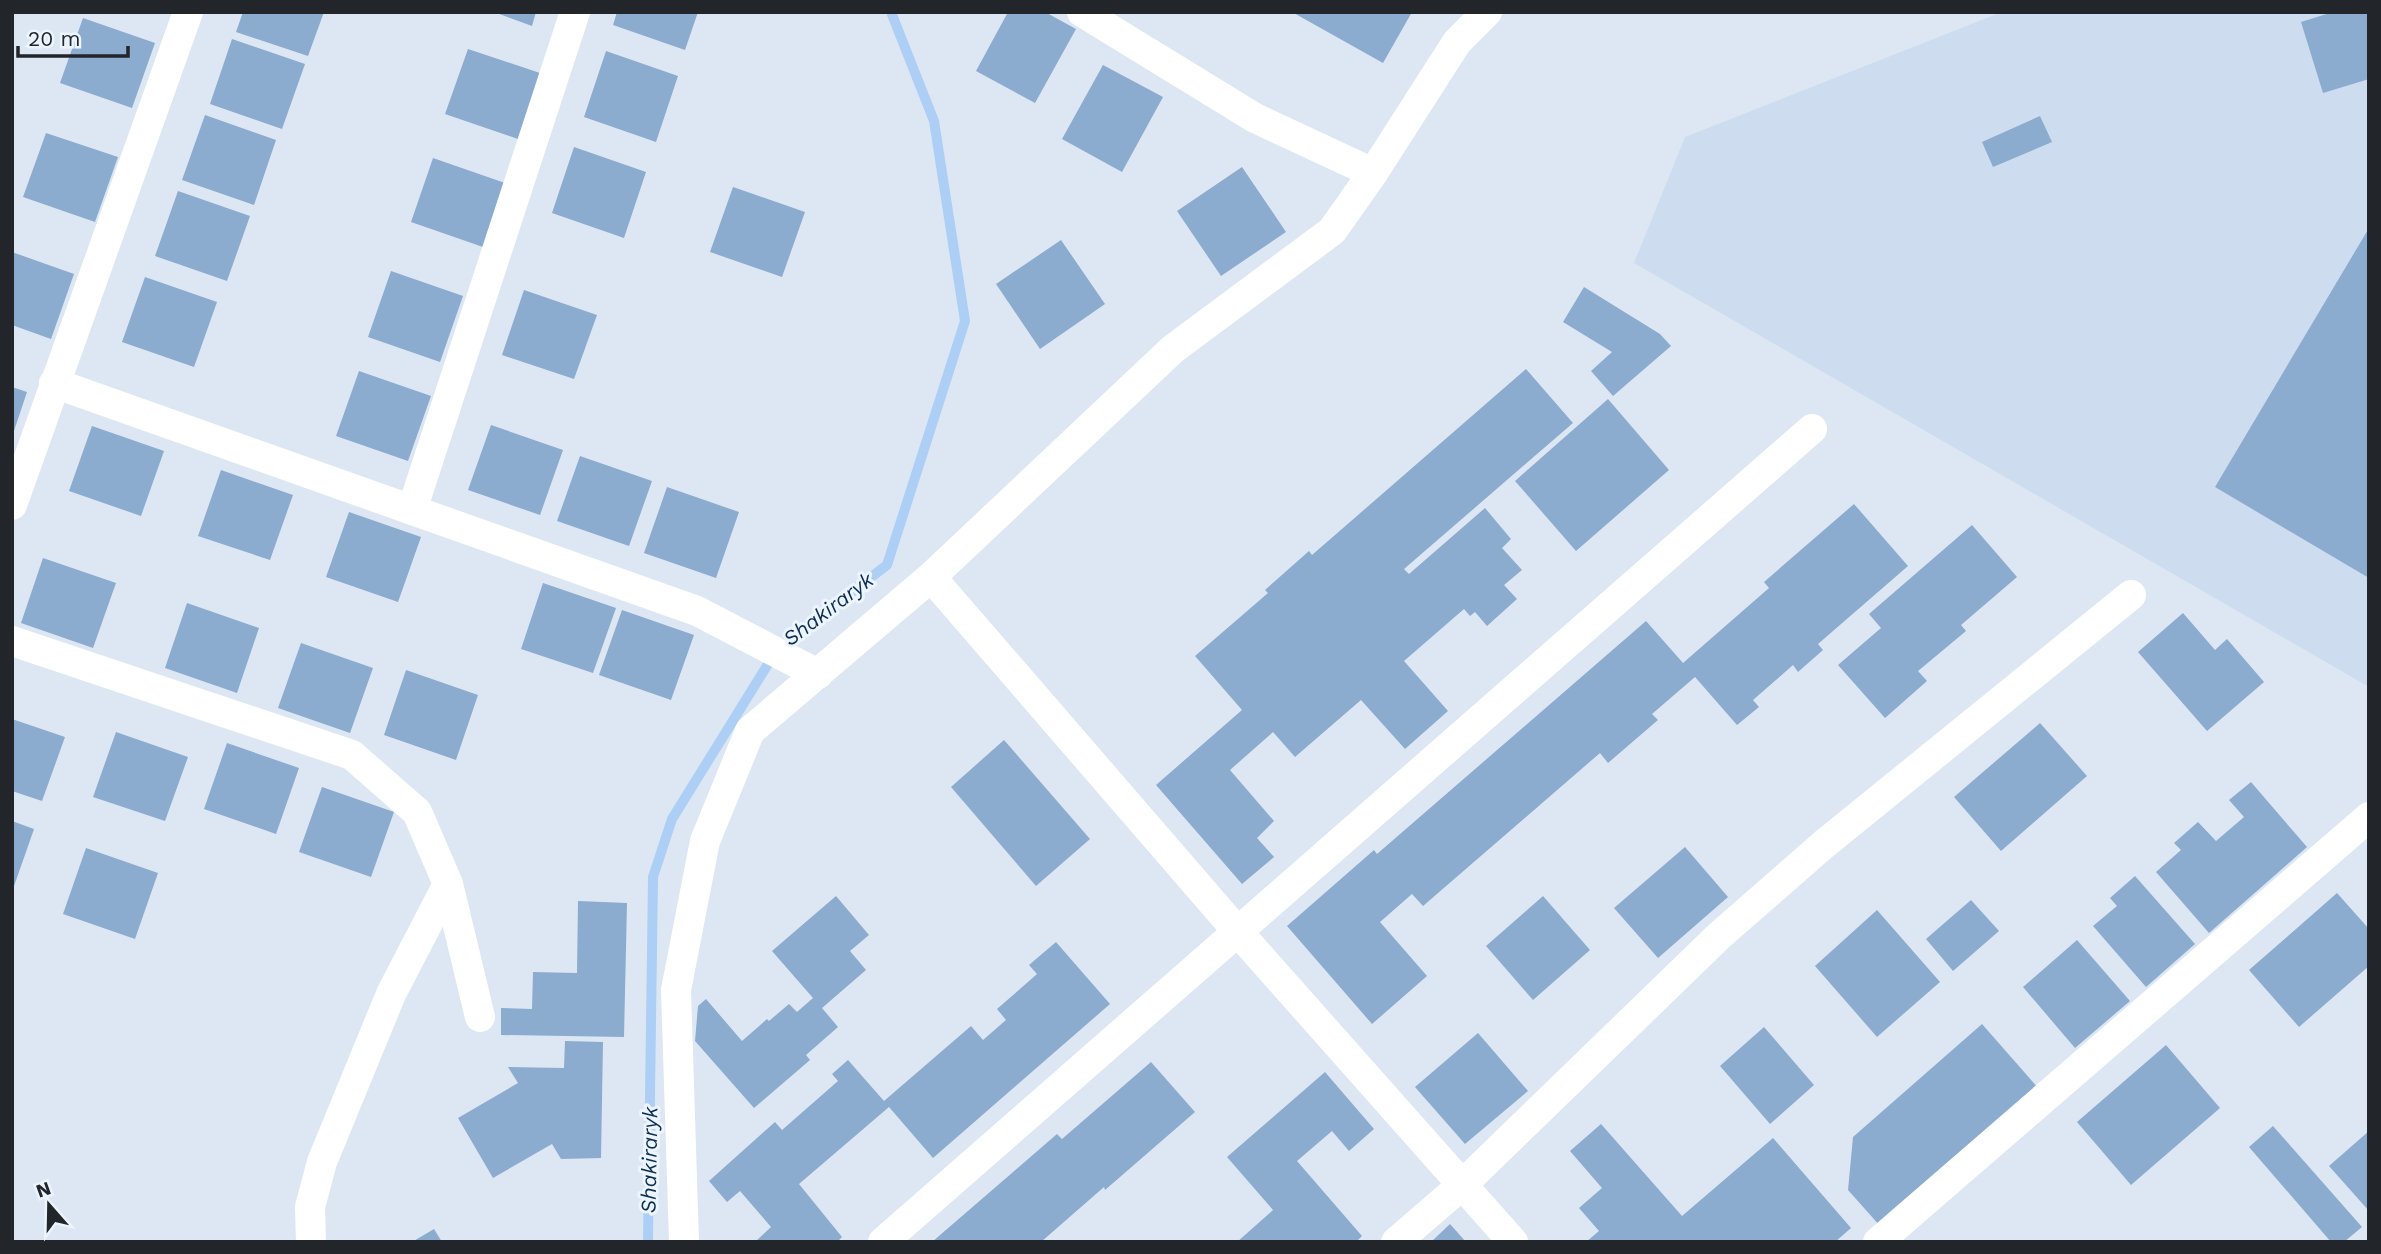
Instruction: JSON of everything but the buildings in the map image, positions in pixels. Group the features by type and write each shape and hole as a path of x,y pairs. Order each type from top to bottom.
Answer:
{"street":[{"path":"12,505 188,12"},
{"path":"412,510 575,12"},
{"path":"1082,12 1255,118 1373,173"},
{"path":"684,1242 676,990 705,841 750,731 931,577 1173,349 1332,230 1373,173 1457,42 1487,12"},
{"path":"54,383 697,611 818,674"},
{"path":"883,1242 1812,429"},
{"path":"931,577 1238,932 1513,1242"},
{"path":"1396,1242 1462,1185 1720,935 1823,845 2131,595"},
{"path":"12,641 352,755 417,812 448,884 480,1017"},
{"path":"1878,1242 2369,817"},
{"path":"311,1242 310,1207 323,1162 391,994 448,884"}],"shaded area":[{"path":"2002,12 2369,12 2369,687 1634,263 1685,137"}],"waterway":[{"name":"Shakiraryk","path":"648,1242 653,877 672,819 778,648 887,565 965,321 934,121 891,12"}]}
